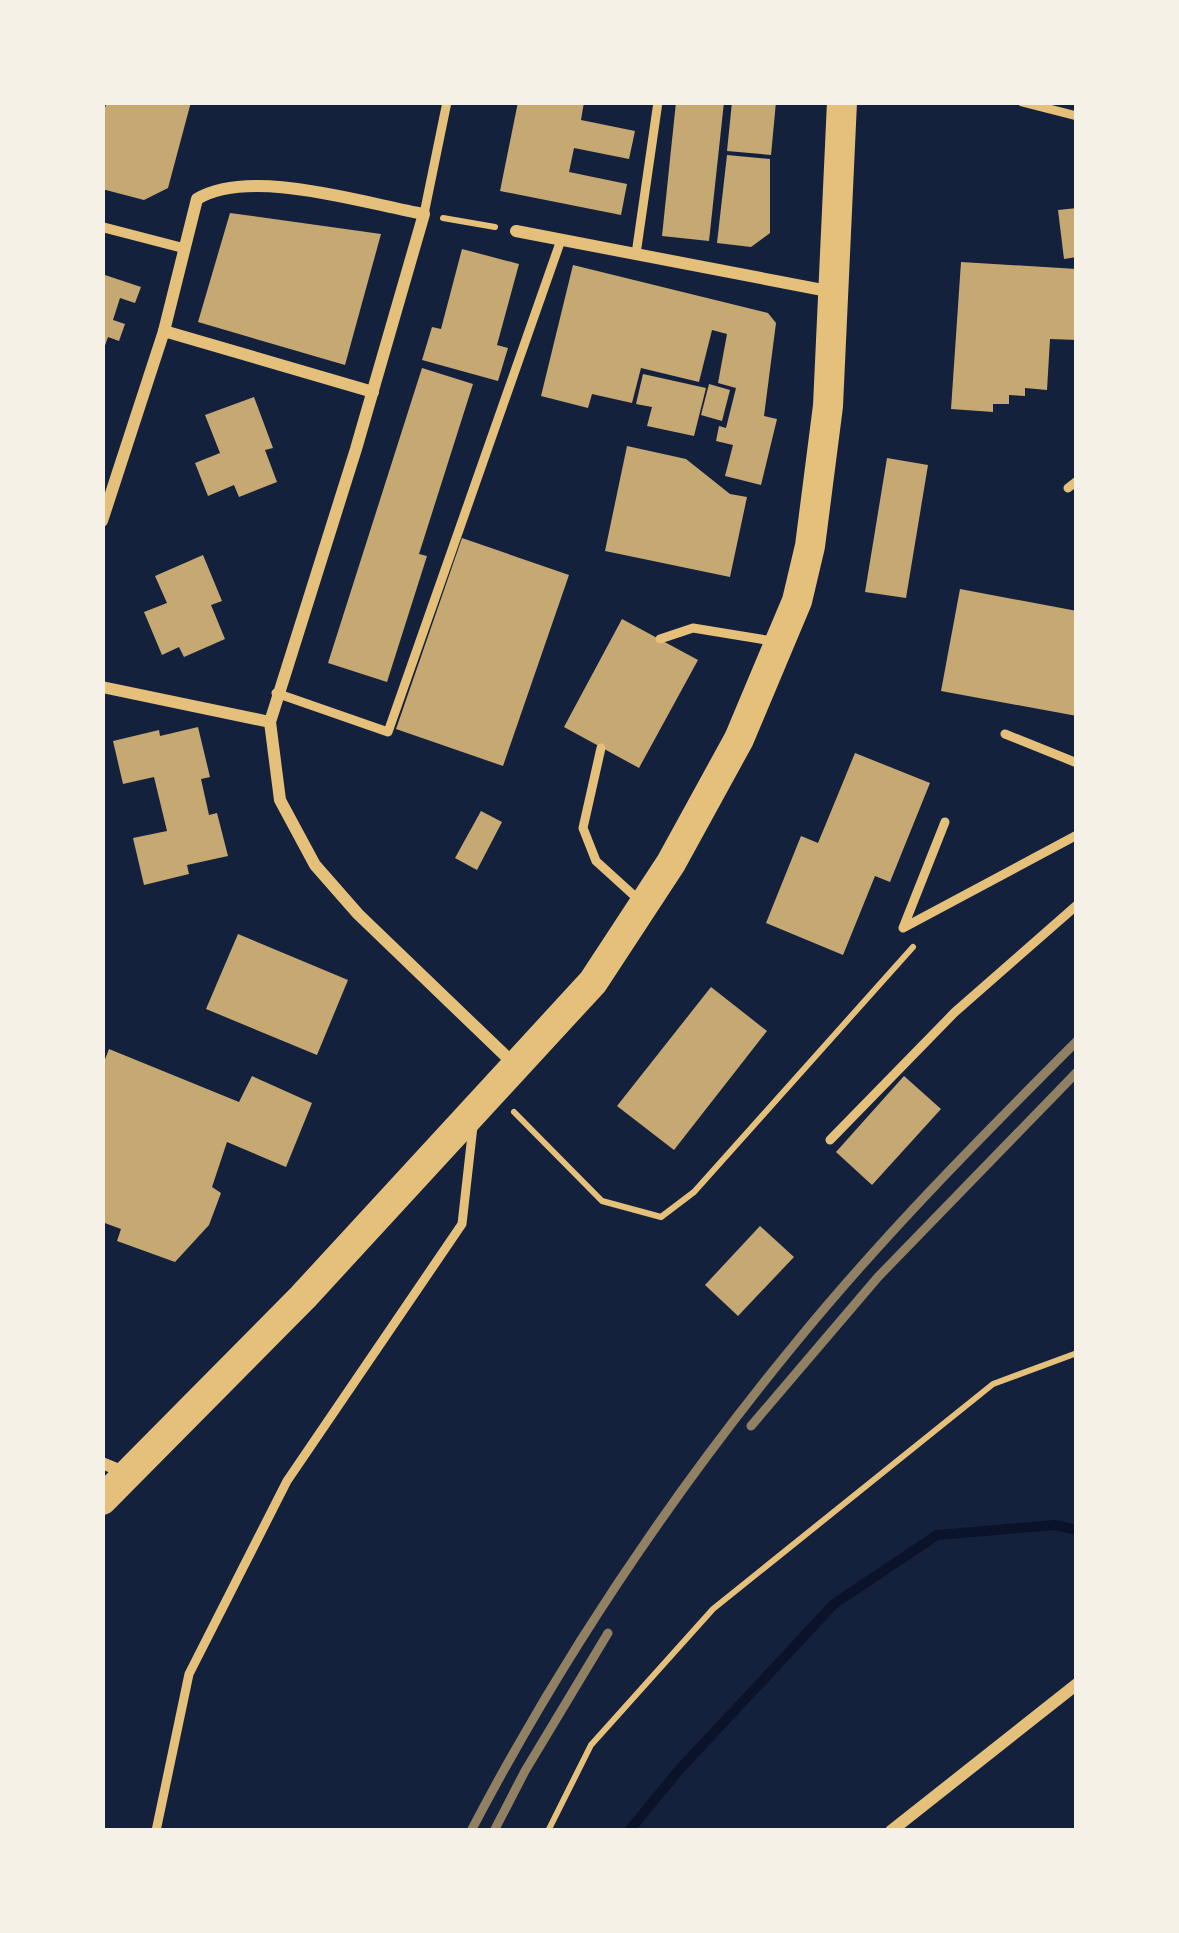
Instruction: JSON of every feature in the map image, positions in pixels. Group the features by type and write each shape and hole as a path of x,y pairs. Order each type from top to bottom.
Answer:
{"main road":[{"path":"102,1500 116,1468 303,1297 592,982 671,863 740,739 797,601 821,477 842,102"}],"street":[{"path":"102,521 164,332 197,200 217,188 248,184 424,214 270,722 280,800 315,865 358,914 518,1067"},
{"path":"102,227 183,248"},
{"path":"516,231 834,292"},
{"path":"164,332 373,392"},
{"path":"102,687 270,722"},
{"path":"891,1831 1077,1684"}],"lane":[{"path":"424,214 447,102"},
{"path":"636,254 658,102"},
{"path":"1022,102 1077,116"},
{"path":"276,693 388,732 561,240"},
{"path":"660,639 692,628 781,642"},
{"path":"1005,734 1077,763"},
{"path":"601,748 583,828 596,861 644,905"},
{"path":"945,822 903,928 1077,835"},
{"path":"830,1140 955,1012 1077,905"},
{"path":"156,1831 188,1674 287,1481 462,1223 484,1103"}],"path":[{"path":"424,214 516,231"},
{"path":"484,1103 602,1201 662,1217 694,1192 913,946"},
{"path":"548,1831 591,1745 713,1609 993,1384 1077,1353"}],"building":[{"path":"107,102 191,102 168,188 144,200 102,189 102,116"},
{"path":"518,102 584,102 581,120 635,131 629,159 574,148 569,172 627,184 621,215 500,191"},
{"path":"676,102 724,102 709,241 662,236"},
{"path":"732,102 776,102 771,155 727,151"},
{"path":"727,155 770,159 770,233 751,247 717,243"},
{"path":"1077,208 1077,257 1064,259 1058,210"},
{"path":"230,213 381,234 345,365 198,322"},
{"path":"462,249 519,264 497,345 508,348 498,381 422,360 432,327 441,329"},
{"path":"961,262 1077,269 1077,340 1050,339 1047,390 1025,388 1025,396 1009,395 1009,404 993,404 993,412 951,409"},
{"path":"573,265 768,313 776,323 764,416 777,419 761,485 725,476 733,445 716,441 719,426 726,428 736,388 718,383 727,334 712,330 699,382 641,368 632,403 592,394 588,408 541,396"},
{"path":"102,274 141,287 135,303 120,298 113,320 125,324 119,341 108,337 103,351"},
{"path":"422,368 473,384 419,554 427,556 387,682 328,663"},
{"path":"643,374 706,388 694,436 647,426 652,407 636,404"},
{"path":"709,384 730,390 722,421 701,415"},
{"path":"254,397 273,448 265,450 277,482 239,497 234,485 208,496 195,463 220,453 205,415"},
{"path":"627,446 686,459 730,494 747,497 730,577 605,551"},
{"path":"887,458 928,465 906,598 865,592"},
{"path":"462,538 569,575 503,766 396,729"},
{"path":"203,555 222,601 211,605 225,639 184,657 179,647 162,655 144,612 167,603 155,576"},
{"path":"960,589 1077,611 1077,716 941,691"},
{"path":"622,619 698,660 639,768 564,727"},
{"path":"198,727 210,777 201,779 209,815 217,813 228,856 187,865 189,874 144,885 133,838 167,831 154,777 123,784 113,741"},
{"path":"855,753 930,783 890,882 875,876 843,955 766,923 801,836 818,843"},
{"path":"481,811 502,822 477,870 455,858"},
{"path":"238,934 348,980 317,1055 206,1009"},
{"path":"711,987 767,1031 674,1150 617,1106"},
{"path":"109,1049 239,1102 252,1076 312,1103 286,1167 227,1142 212,1187 221,1193 209,1225 175,1262 117,1241 121,1229 102,1222 102,1067"},
{"path":"904,1076 941,1109 872,1185 836,1152"},
{"path":"760,1226 794,1257 738,1316 705,1285"}],"waterway":[{"path":"629,1831 679,1770 834,1604 937,1535 1055,1525 1077,1530"}],"railway":[{"path":"471,1831 581,1639 707,1456 831,1301 1077,1041"},
{"path":"751,1426 878,1277 1077,1072"},
{"path":"494,1831 608,1633"}]}
